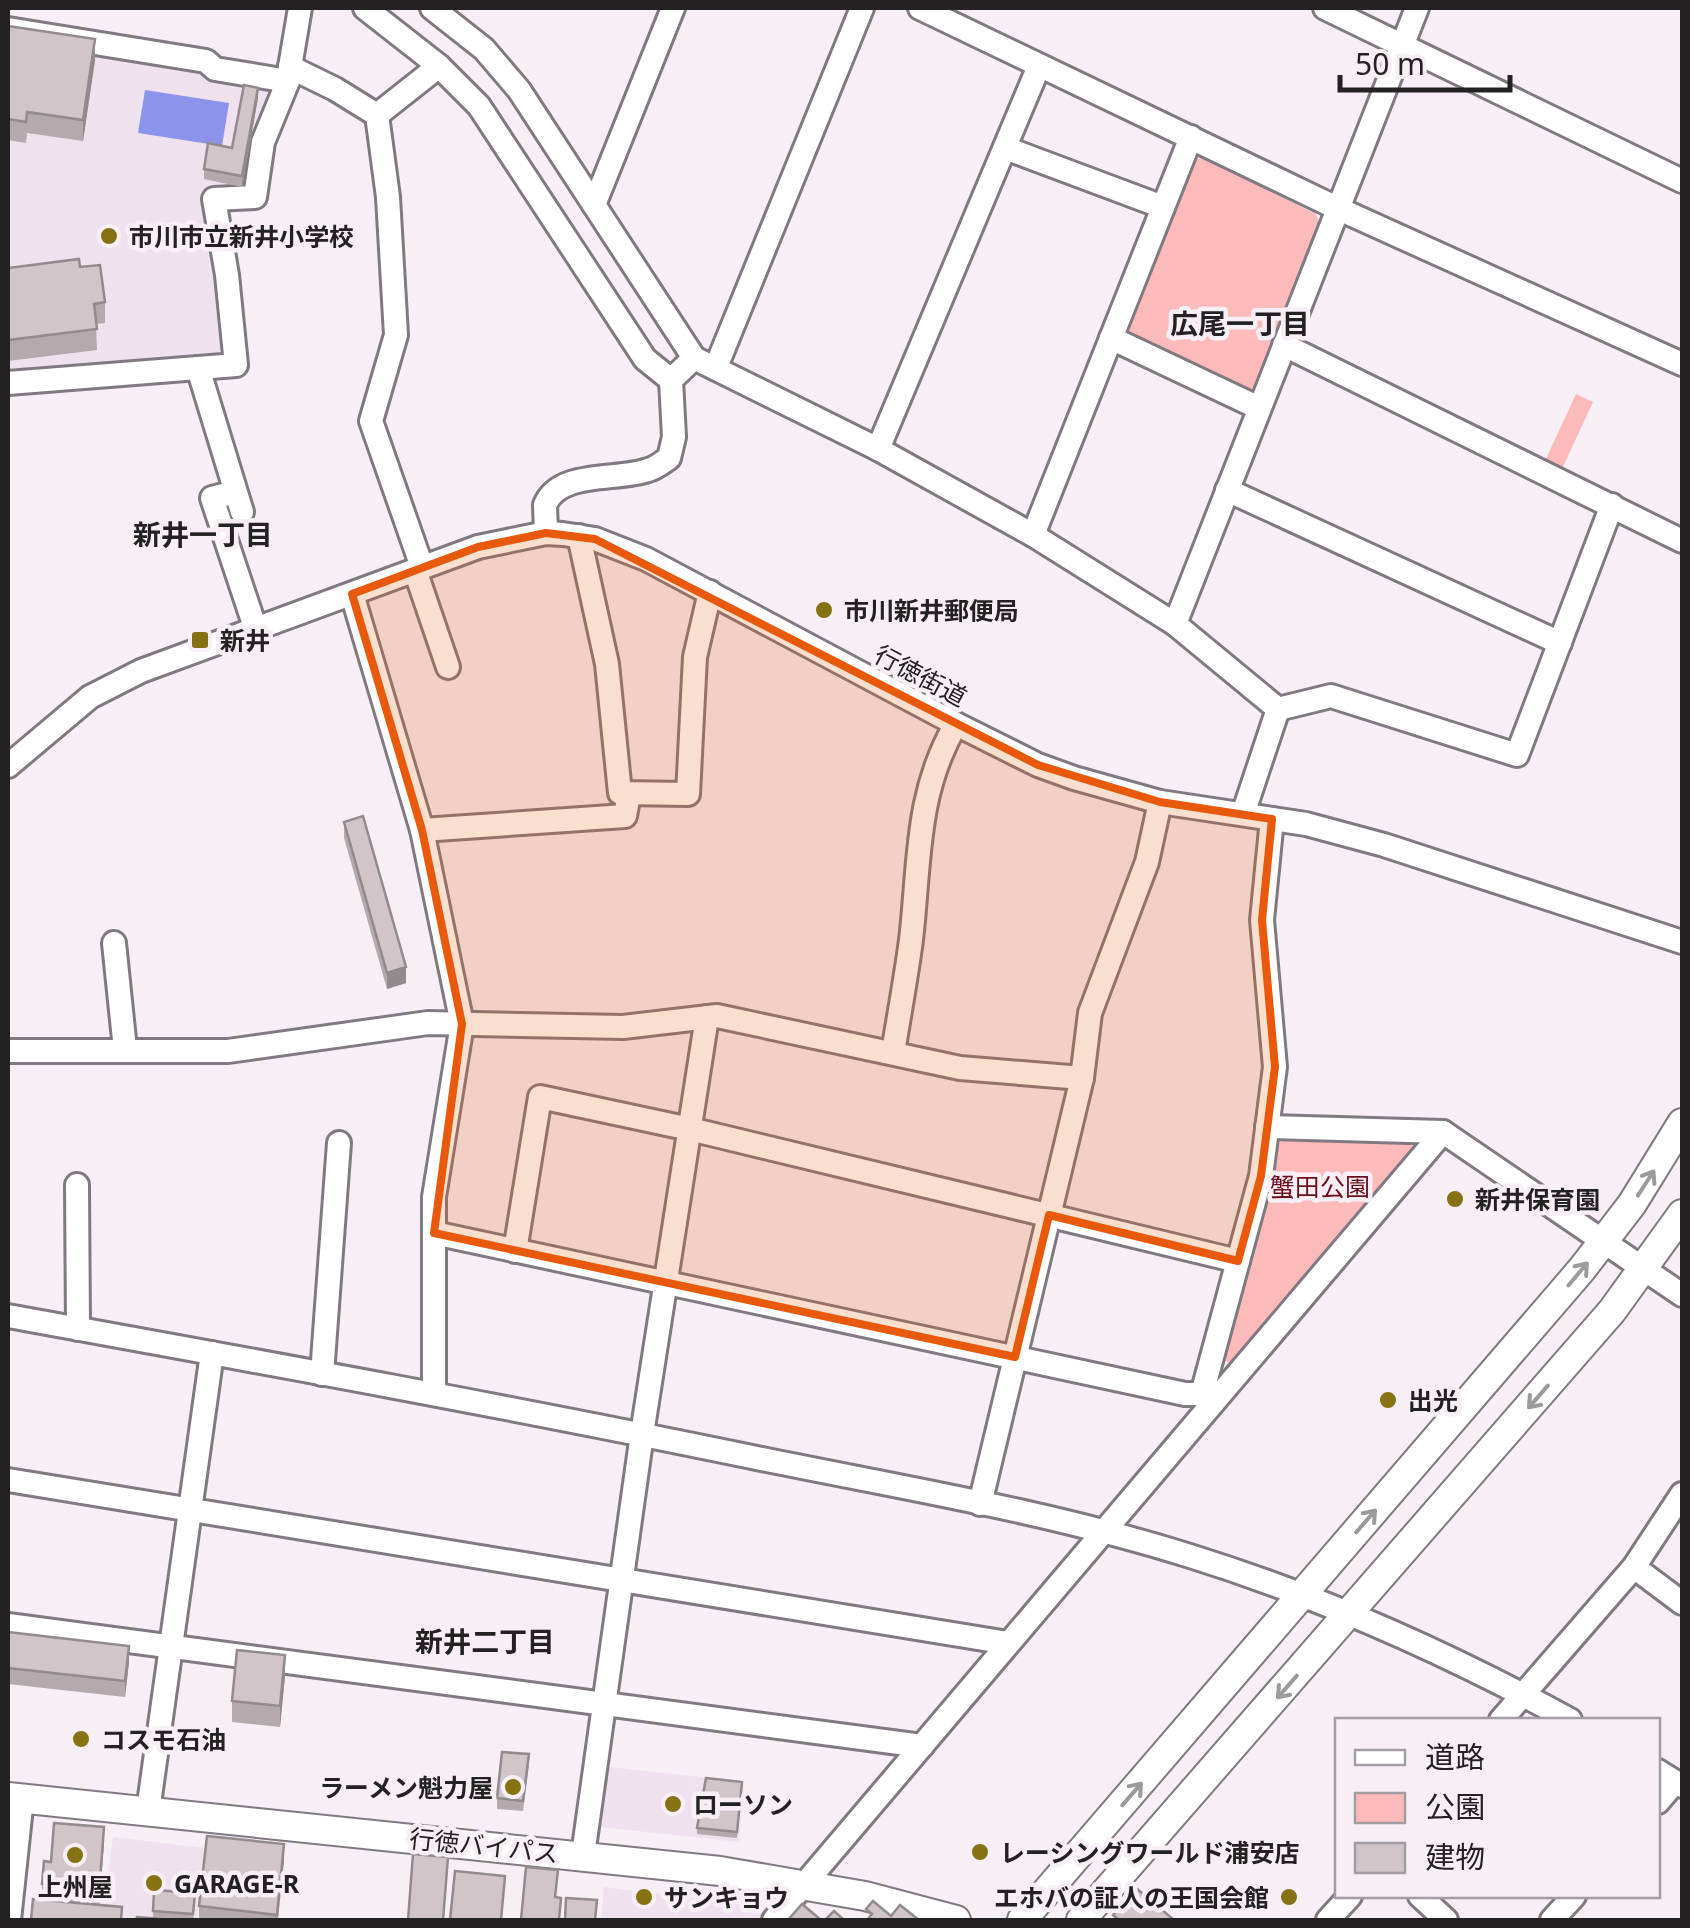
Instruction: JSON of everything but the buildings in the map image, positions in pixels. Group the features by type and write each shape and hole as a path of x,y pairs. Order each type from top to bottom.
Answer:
{"main road":[{"path":"1022,1920 1605,1240 1682,1123"},
{"path":"1081,1920 1612,1311 1682,1214"},
{"name":"行徳バイパス","path":"15,1797 583,1855 805,1884 956,1920"}],"street":[{"path":"8,383 236,365 228,276 214,198 256,196 264,142 289,74 300,8"},
{"path":"365,8 439,66 478,106 645,359 671,380 674,438 669,458 651,470 557,489 545,505 546,534"},
{"path":"432,8 484,49 519,90 694,358 878,449 1033,536 1175,624 1278,708"},
{"path":"594,205 674,8"},
{"path":"716,367 862,8"},
{"path":"920,8 1339,209 1682,364"},
{"path":"1175,624 1416,8"},
{"path":"1338,10 1402,47 1682,181"},
{"path":"8,28 206,61 215,70 289,74 377,115"},
{"path":"377,115 439,66"},
{"path":"878,449 1039,66"},
{"path":"377,115 388,198 396,335 372,421 448,667"},
{"path":"1033,536 1191,137"},
{"path":"1004,148 1163,207"},
{"path":"1111,338 1259,408"},
{"path":"1284,345 1682,540"},
{"path":"671,380 694,358"},
{"path":"198,368 239,502 212,498 256,630"},
{"path":"1227,490 1560,643"},
{"path":"1278,708 1331,696 1517,755 1612,506"},
{"name":"行徳街道","path":"8,766 73,710 114,683 478,547 546,534 579,536 646,559 1038,765 1106,789 1160,802 1306,824 1384,845 1682,942"},
{"path":"579,536 607,664 620,793 688,794 695,657 710,592"},
{"path":"352,594 422,830 462,1024 434,1197 434,1394"},
{"path":"1244,814 1278,708"},
{"path":"893,1053 911,937 920,822 940,750 956,724"},
{"path":"422,830 625,816 628,794"},
{"path":"980,1504 1082,1078 1090,1013 1148,862 1160,802"},
{"path":"1207,1399 1261,1176 1275,1067 1262,920 1272,819"},
{"path":"114,944 124,1049"},
{"path":"8,1051 228,1051 428,1023 623,1028 717,1016 960,1068 1082,1078"},
{"path":"583,1855 642,1434 707,1017"},
{"path":"515,1251 540,1097 1238,1260"},
{"path":"1268,1127 1443,1132 1682,1295"},
{"path":"774,1920 1103,1532 1207,1399 1443,1132"},
{"path":"322,1374 338,1143"},
{"path":"77,1185 78,1329"},
{"path":"434,1233 1207,1399"},
{"path":"8,1316 642,1434 1103,1532 1216,1564 1351,1613 1566,1718"},
{"path":"148,1811 212,1354"},
{"path":"8,1480 1008,1643"},
{"path":"1503,1718 1634,1567 1682,1494"},
{"path":"1634,1567 1682,1602"},
{"path":"8,1625 922,1746"},
{"path":"9,1920 15,1797"},
{"path":"1328,1920 1348,1898"},
{"path":"1422,1898 1446,1920"},
{"path":"1552,1920 1572,1898"}],"highlighted area":[{"path":"546,533 595,539 1038,765 1160,802 1272,819 1262,920 1275,1067 1261,1176 1238,1261 1049,1215 1015,1357 434,1233 462,1024 422,830 352,594 478,547"}],"shaded area":[{"name":"市川市立新井小学校","path":"8,37 202,68 209,80 267,87 271,96 254,143 244,189 205,192 218,271 221,350 214,356 8,374"},
{"name":"ローソン","path":"609,1767 744,1782 739,1842 600,1827"},
{"name":"GARAGE-R","path":"113,1837 204,1848 197,1920 103,1919"},
{"name":"サンキョウ","path":"604,1887 764,1907 767,1915 762,1920 601,1920"}],"green space":[{"path":"1203,158 1316,214 1319,223 1255,388 1244,390 1130,336 1127,325 1193,160"},
{"path":"1576,394 1593,402 1562,469 1545,461"},
{"name":"蟹田公園","path":"1286,1139 1410,1141 1414,1151 1232,1365 1223,1359 1275,1145"}],"water":[{"path":"145,90 229,103 222,146 138,133"}],"place":[{"name":"市川市立新井小学校","path":"109,236"},
{"name":"市川新井郵便局","path":"824,610"},
{"name":"新井","path":"200,640"},
{"name":"新井保育園","path":"1455,1199"},
{"name":"出光","path":"1388,1400"},
{"name":"コスモ石油","path":"81,1739"},
{"name":"ラーメン魁力屋","path":"513,1787"},
{"name":"ローソン","path":"673,1804"},
{"name":"レーシングワールド浦安店","path":"980,1852"},
{"name":"上州屋","path":"75,1855"},
{"name":"GARAGE-R","path":"154,1883"},
{"name":"サンキョウ","path":"644,1897"},
{"name":"エホバの証人の王国会館","path":"1289,1897"}],"district":[{"name":"広尾一丁目","path":"1240,323"},
{"name":"新井一丁目","path":"203,534"},
{"name":"新井二丁目","path":"485,1641"}]}
